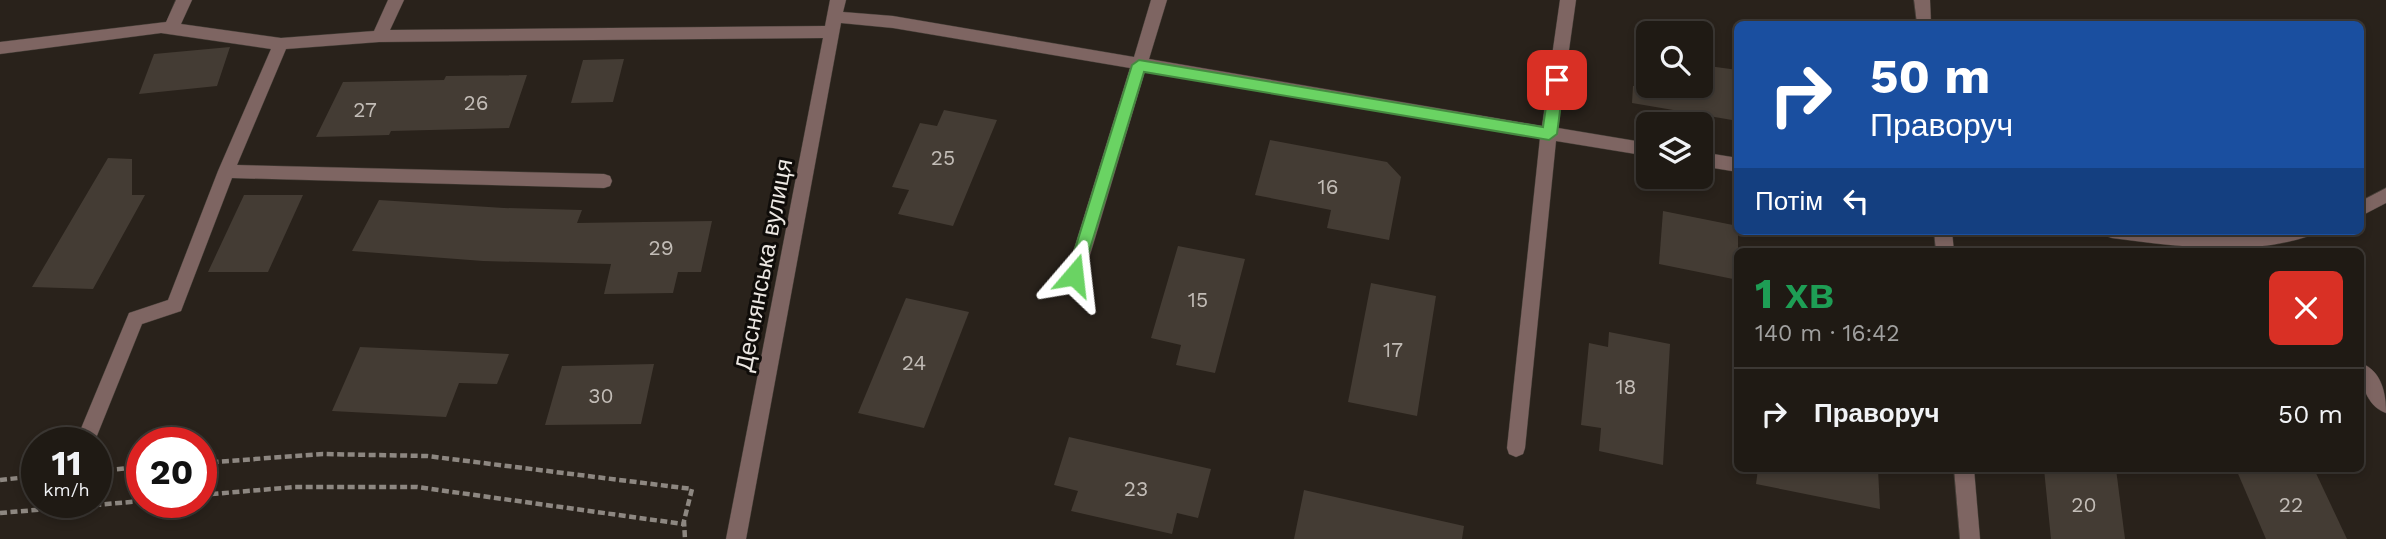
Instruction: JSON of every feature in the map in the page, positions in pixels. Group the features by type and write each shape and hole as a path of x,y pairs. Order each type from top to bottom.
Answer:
{"street":[{"path":"171,29 184,0"},
{"path":"379,36 396,0"},
{"path":"1074,275 1159,0"},
{"path":"1516,447 1549,134 1568,0"},
{"path":"1922,0 1924,21"},
{"path":"0,48 161,27 281,44 379,36 836,16 893,22 1636,148"},
{"name":"Деснянська вулиця","path":"736,539 836,16"},
{"path":"91,427 135,318 176,306 226,171 281,44"},
{"path":"1713,161 1734,164"},
{"path":"226,171 604,181"},
{"path":"2364,207 2386,195"},
{"path":"2152,235 2268,246 2294,235"},
{"path":"2364,375 2386,405"},
{"path":"1964,472 1970,539"}],"path":[{"path":"217,462 371,453 427,456 692,489 683,524 682,535 685,539"},
{"path":"0,480 21,478"},
{"path":"217,494 295,487 417,487 683,524"},
{"path":"0,513 126,502"}],"building":[{"path":"230,47 217,86 139,94 154,54"},
{"path":"624,59 613,102 571,103 583,60"},
{"path":"1713,67 1734,69 1734,120 1713,117 1713,112 1685,112 1632,103 1633,86 1636,86 1636,98 1713,98"},
{"path":"527,75 509,128 391,131 389,135 316,137 343,82"},
{"path":"944,110 997,120 953,226 898,214 909,190 892,187 920,123 937,126"},
{"path":"1270,140 1387,162 1401,177 1389,240 1327,228 1331,210 1255,195"},
{"path":"108,158 132,159 132,195 145,195 93,289 32,287"},
{"path":"244,195 303,195 268,272 208,272"},
{"path":"379,200 582,210 577,223 712,221 701,272 678,272 673,293 604,294 611,264 483,261 352,251"},
{"path":"1663,211 1734,225 1734,235 1738,235 1738,248 1734,248 1734,279 1659,264"},
{"path":"1178,246 1245,259 1215,373 1176,365 1181,345 1151,338"},
{"path":"1371,283 1436,296 1417,416 1348,402"},
{"path":"906,298 969,312 924,428 858,413"},
{"path":"1609,332 1670,344 1663,465 1599,451 1601,428 1581,425 1589,343 1608,347"},
{"path":"360,347 509,354 497,384 459,383 446,417 332,411"},
{"path":"654,364 641,424 545,425 562,366"},
{"path":"1069,437 1211,469 1198,518 1177,513 1172,534 1071,511 1078,491 1054,485"},
{"path":"1758,472 1878,472 1880,509 1756,484"},
{"path":"2044,472 2116,472 2125,539 2051,539"},
{"path":"2237,472 2315,472 2347,539 2266,539"},
{"path":"1304,490 1464,526 1462,539 1294,539"}],"route":[{"path":"1074,275 1139,65 1549,134 1557,80"}]}
